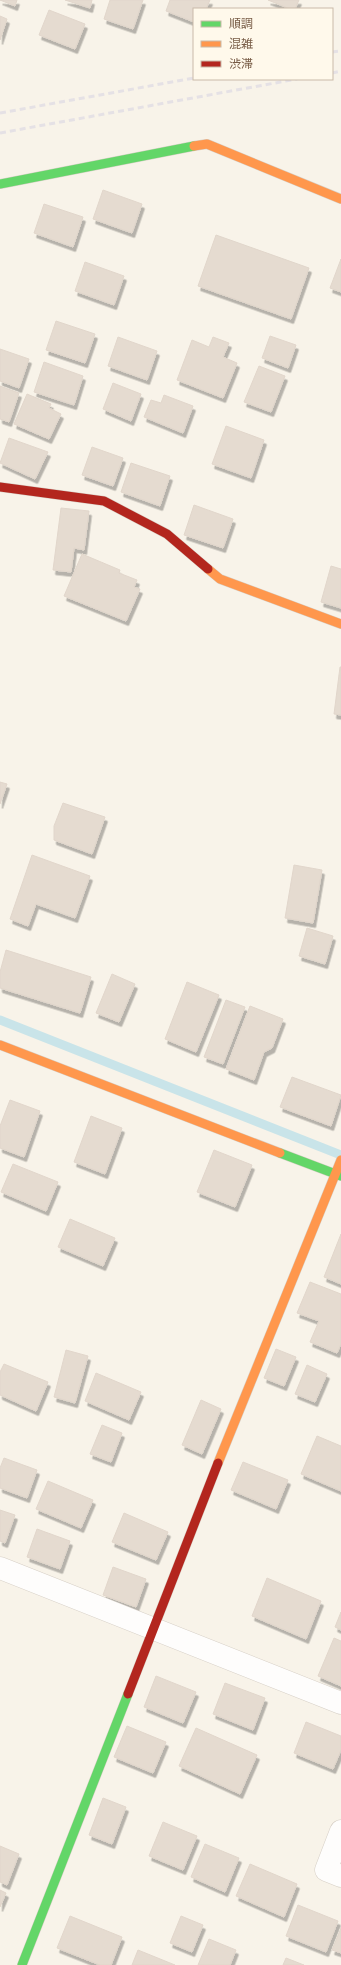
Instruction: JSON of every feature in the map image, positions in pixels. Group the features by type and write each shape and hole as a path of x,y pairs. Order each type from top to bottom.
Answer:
{"street":[{"path":"0,184 207,144 341,199"},
{"path":"0,488 104,501 167,534 220,578 341,624"},
{"path":"0,1045 338,1175"},
{"path":"22,1965 239,1410 338,1175 341,1160"},
{"path":"0,1568 155,1628 341,1703"},
{"path":"341,1831 326,1870 341,1876"}],"building":[{"path":"0,0 17,0 15,6"},
{"path":"65,0 92,0 90,8"},
{"path":"110,0 143,0 133,29 104,19"},
{"path":"170,0 210,0 206,8 193,8 193,22 166,11"},
{"path":"268,0 299,0 295,8 288,8"},
{"path":"49,10 85,24 75,49 39,35"},
{"path":"0,16 7,19 0,40"},
{"path":"103,190 142,204 132,233 93,219"},
{"path":"44,204 83,217 73,247 34,233"},
{"path":"216,235 309,268 291,319 198,286"},
{"path":"341,259 341,292 330,288"},
{"path":"85,262 124,276 114,305 75,291"},
{"path":"56,321 95,334 85,363 46,350"},
{"path":"270,336 296,345 288,368 262,358"},
{"path":"118,337 157,351 147,380 108,366"},
{"path":"213,337 229,343 223,357 237,363 223,398 177,380 192,340 209,347"},
{"path":"0,349 29,359 19,388 0,381"},
{"path":"44,362 83,376 74,405 34,392"},
{"path":"259,366 285,376 271,412 244,402"},
{"path":"113,383 141,394 131,421 103,409"},
{"path":"0,386 19,393 9,422 0,419"},
{"path":"27,394 51,404 49,408 61,414 49,439 14,424"},
{"path":"164,395 193,406 183,433 144,417 151,400 161,403"},
{"path":"226,426 264,440 251,478 212,464"},
{"path":"9,438 48,452 35,479 0,463"},
{"path":"92,447 123,458 113,486 82,475"},
{"path":"131,463 170,476 160,506 121,492"},
{"path":"194,505 233,519 223,548 184,535"},
{"path":"61,508 89,511 84,550 74,548 71,572 53,570"},
{"path":"82,554 120,570 119,573 137,580 134,587 140,589 126,621 64,596"},
{"path":"331,566 341,569 341,608 321,602"},
{"path":"341,667 341,715 334,714"},
{"path":"0,782 7,784 0,804"},
{"path":"63,803 105,817 92,854 54,840 54,826"},
{"path":"32,855 90,876 75,918 36,904 28,926 10,919"},
{"path":"294,865 322,870 313,923 285,918"},
{"path":"307,928 333,936 325,964 299,956"},
{"path":"6,950 91,977 80,1013 0,988 0,972"},
{"path":"112,974 135,984 119,1022 96,1013"},
{"path":"187,982 219,995 196,1052 165,1039"},
{"path":"226,1000 245,1007 223,1064 204,1057"},
{"path":"250,1006 283,1019 272,1048 264,1052 254,1080 226,1069"},
{"path":"292,1077 341,1095 331,1126 280,1107"},
{"path":"10,1100 40,1111 24,1157 0,1148 0,1126"},
{"path":"91,1116 122,1128 105,1174 74,1162"},
{"path":"214,1150 252,1165 235,1207 197,1192"},
{"path":"13,1164 58,1182 46,1211 1,1192"},
{"path":"70,1219 115,1238 103,1266 58,1247"},
{"path":"341,1234 341,1284 324,1277"},
{"path":"310,1282 341,1294 341,1344 337,1353 310,1342 319,1321 297,1313"},
{"path":"276,1349 296,1357 284,1386 264,1378"},
{"path":"66,1350 88,1356 75,1403 54,1397"},
{"path":"4,1364 48,1382 36,1411 0,1395 0,1372"},
{"path":"307,1365 327,1374 315,1402 295,1394"},
{"path":"96,1373 141,1392 129,1420 85,1401"},
{"path":"201,1400 221,1409 202,1454 182,1445"},
{"path":"102,1425 122,1433 111,1462 90,1454"},
{"path":"317,1436 341,1446 341,1491 301,1474"},
{"path":"4,1458 37,1470 27,1498 0,1488 0,1468"},
{"path":"243,1462 288,1480 276,1509 231,1490"},
{"path":"48,1481 93,1500 81,1528 36,1509"},
{"path":"0,1510 15,1515 5,1543 0,1541"},
{"path":"124,1513 168,1532 156,1560 112,1542"},
{"path":"37,1529 70,1541 60,1569 27,1557"},
{"path":"113,1567 146,1579 136,1607 103,1595"},
{"path":"267,1578 321,1601 306,1639 252,1616"},
{"path":"341,1612 341,1630 335,1627"},
{"path":"334,1638 341,1641 341,1686 318,1676"},
{"path":"156,1676 196,1692 183,1723 144,1707"},
{"path":"225,1683 265,1698 253,1730 213,1714"},
{"path":"306,1722 341,1736 341,1750 333,1769 294,1753"},
{"path":"127,1726 166,1742 153,1773 114,1757"},
{"path":"196,1728 257,1755 240,1794 179,1766"},
{"path":"103,1798 126,1807 112,1844 89,1835"},
{"path":"163,1822 197,1836 183,1870 149,1856"},
{"path":"205,1844 239,1858 225,1892 191,1877"},
{"path":"0,1846 19,1854 7,1885 0,1882"},
{"path":"250,1864 297,1884 284,1917 236,1896"},
{"path":"0,1890 6,1893 0,1907"},
{"path":"298,1905 338,1921 326,1952 286,1936"},
{"path":"70,1916 122,1937 111,1965 100,1965 57,1948"},
{"path":"181,1916 203,1925 192,1952 170,1943"},
{"path":"341,1928 341,1953 332,1950"},
{"path":"209,1939 236,1950 230,1965 198,1965"},
{"path":"138,1950 175,1965 132,1965"},
{"path":"286,1958 304,1965 283,1965"}],"waterway":[{"path":"0,1020 341,1155"}],"railway":[{"path":"333,52 341,51"},
{"path":"333,73 341,71"},
{"path":"0,113 193,78"},
{"path":"0,133 292,80"}],"traffic: fast":[{"path":"0,184 194,146"},
{"path":"280,1153 341,1176"},
{"path":"22,1965 128,1694"}],"traffic: slow":[{"path":"194,146 207,144 341,199"},
{"path":"208,569 220,579 341,624"},
{"path":"0,1045 280,1153"},
{"path":"218,1463 341,1160"}],"traffic: jam":[{"path":"0,487 104,501 167,534 208,569"},
{"path":"128,1694 218,1463"}]}
